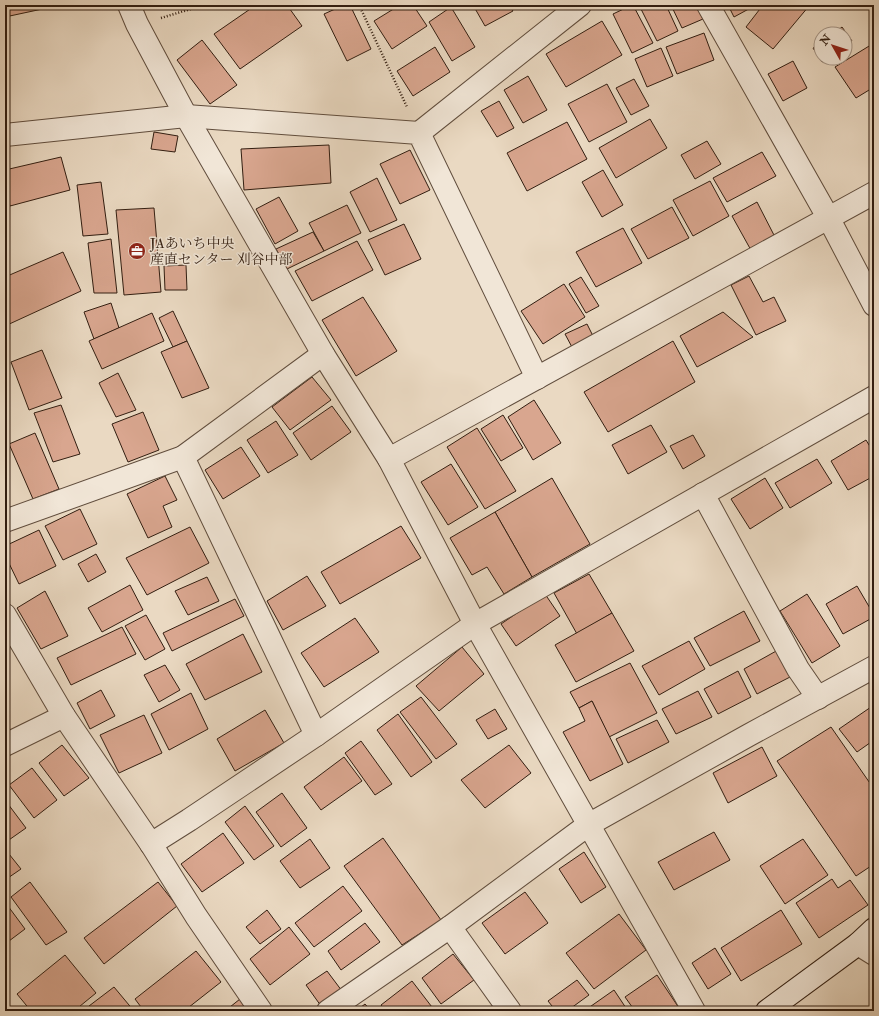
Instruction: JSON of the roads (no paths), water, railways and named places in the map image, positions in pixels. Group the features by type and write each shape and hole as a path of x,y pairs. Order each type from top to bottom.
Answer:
{"street":[{"path":"129,5 186,116 323,354 389,459 474,624 694,1011"},
{"path":"5,135 186,116 419,133 580,5"},
{"path":"708,5 829,219 874,305"},
{"path":"419,133 537,378"},
{"path":"389,459 874,193"},
{"path":"5,521 183,457 323,354"},
{"path":"151,844 316,735 474,624 874,398"},
{"path":"183,457 316,735"},
{"path":"703,494 795,662 818,698"},
{"path":"5,615 64,716 151,844 196,916 261,1011"},
{"path":"328,1011 450,927 588,825 874,667"},
{"path":"5,745 64,716"},
{"path":"450,927 510,1011"},
{"path":"767,1011 866,949 874,929"}],"place":[{"name":"JAあいち中央 産直センター 刈谷中部","path":"137,251"}]}
